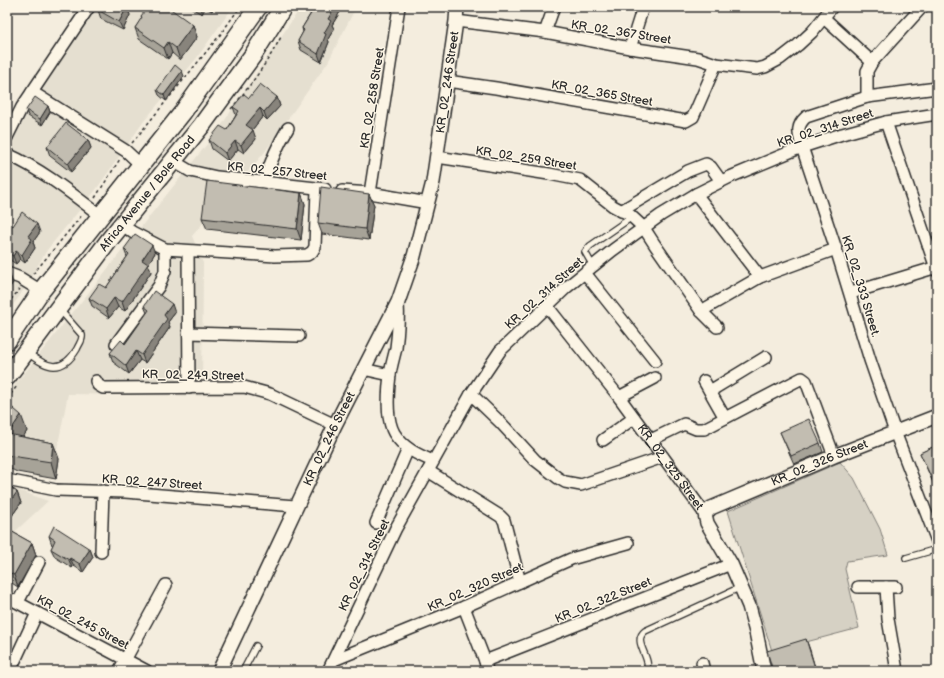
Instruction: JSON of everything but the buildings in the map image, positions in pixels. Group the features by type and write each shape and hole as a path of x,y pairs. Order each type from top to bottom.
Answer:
{"main road":[{"name":"Africa Avenue / Bole Road","path":"7,341 41,291 142,166 183,112 258,7"},
{"name":"Africa Avenue / Bole Road","path":"7,377 122,224 202,125 253,55 283,7"}],"street":[{"path":"7,136 32,92 89,7"},
{"name":"KR_02_258 Street","path":"370,193 399,7"},
{"name":"KR_02_246 Street","path":"219,671 335,425 398,302 414,256 428,202 437,157 457,7"},
{"path":"545,32 554,7"},
{"path":"630,48 643,7"},
{"path":"832,7 824,18 872,62 922,7"},
{"name":"KR_02_367 Street","path":"456,21 545,32 630,48 698,58 716,64 757,69 765,67 780,59 812,32 824,18"},
{"name":"KR_02_314 Street","path":"872,62 867,70 867,96 937,88"},
{"name":"KR_02_365 Street","path":"447,81 686,121 692,117 716,64"},
{"path":"32,92 126,151 142,166"},
{"name":"KR_02_333 Street.","path":"867,96 806,117 800,122 798,129 802,147 836,249 870,360 895,432 937,540"},
{"name":"KR_02_314 Street","path":"328,671 396,528 471,394 500,350 567,287 661,215 721,181 802,147 842,134 886,122 937,114"},
{"path":"850,293 937,269 886,122"},
{"path":"264,182 271,160 288,128"},
{"path":"7,154 51,179 101,216"},
{"name":"KR_02_259 Street","path":"437,157 580,180 609,203 632,217 644,228 701,311 717,327"},
{"name":"KR_02_257 Street","path":"173,161 190,171 217,177 317,189 370,193 428,202"},
{"path":"621,211 688,171 706,164 711,167 721,181"},
{"path":"122,224 132,232 165,250 275,256 308,254 312,252 314,247 317,189"},
{"path":"696,194 760,277"},
{"path":"701,311 760,277 836,249"},
{"path":"116,344 159,286 165,271 165,250"},
{"path":"188,251 189,388"},
{"path":"589,270 655,361"},
{"path":"7,273 20,278 41,291"},
{"path":"398,302 396,349 390,375 390,423 396,435 408,448 504,520 520,582"},
{"name":"KR_02_325 Street","path":"547,306 651,440 705,514 707,523 731,564 741,587 756,632 764,671"},
{"path":"188,333 299,336"},
{"path":"725,418 707,386 766,357"},
{"path":"363,369 390,375"},
{"path":"619,398 655,378"},
{"path":"651,440 680,425 688,425 700,430 802,378 806,381 834,456"},
{"name":"KR_02_249 Street","path":"96,381 98,385 103,388 244,387 270,394 335,425"},
{"path":"471,394 535,460 565,482 581,485 663,457"},
{"name":"KR_02_326 Street","path":"705,514 712,508 834,456 937,416"},
{"path":"603,440 634,418"},
{"path":"376,523 408,448"},
{"name":"KR_02_247 Street","path":"7,480 56,490 125,492 296,506"},
{"path":"101,552 103,491"},
{"name":"KR_02_320 Street","path":"334,660 464,608 571,559 628,543"},
{"path":"18,602 39,562"},
{"name":"KR_02_322 Street","path":"486,666 731,564"},
{"path":"119,671 166,584"},
{"path":"858,587 891,587 888,619 897,671"},
{"name":"KR_02_245 Street","path":"7,597 147,671"},
{"path":"464,608 486,666"},
{"path":"10,671 37,612"}],"lane":[{"path":"589,270 585,252 590,246 632,217"},
{"path":"26,351 42,363 58,366 62,365 75,351 83,338 82,335 58,308"},
{"path":"906,558 937,549"},
{"path":"646,671 647,663 639,639 641,634 741,587"},
{"path":"243,671 256,646"}],"shaded area":[{"path":"96,7 233,7 196,59 144,121 95,191 47,250 19,297 7,313 7,133"},
{"path":"301,7 356,7 328,62 264,153 192,236 203,263 202,396 68,394 52,475 7,462 7,395 219,129"},
{"path":"840,462 854,478 880,529 888,555 847,561 845,569 859,628 772,651 728,511"},
{"path":"7,486 48,501 7,539"}]}
